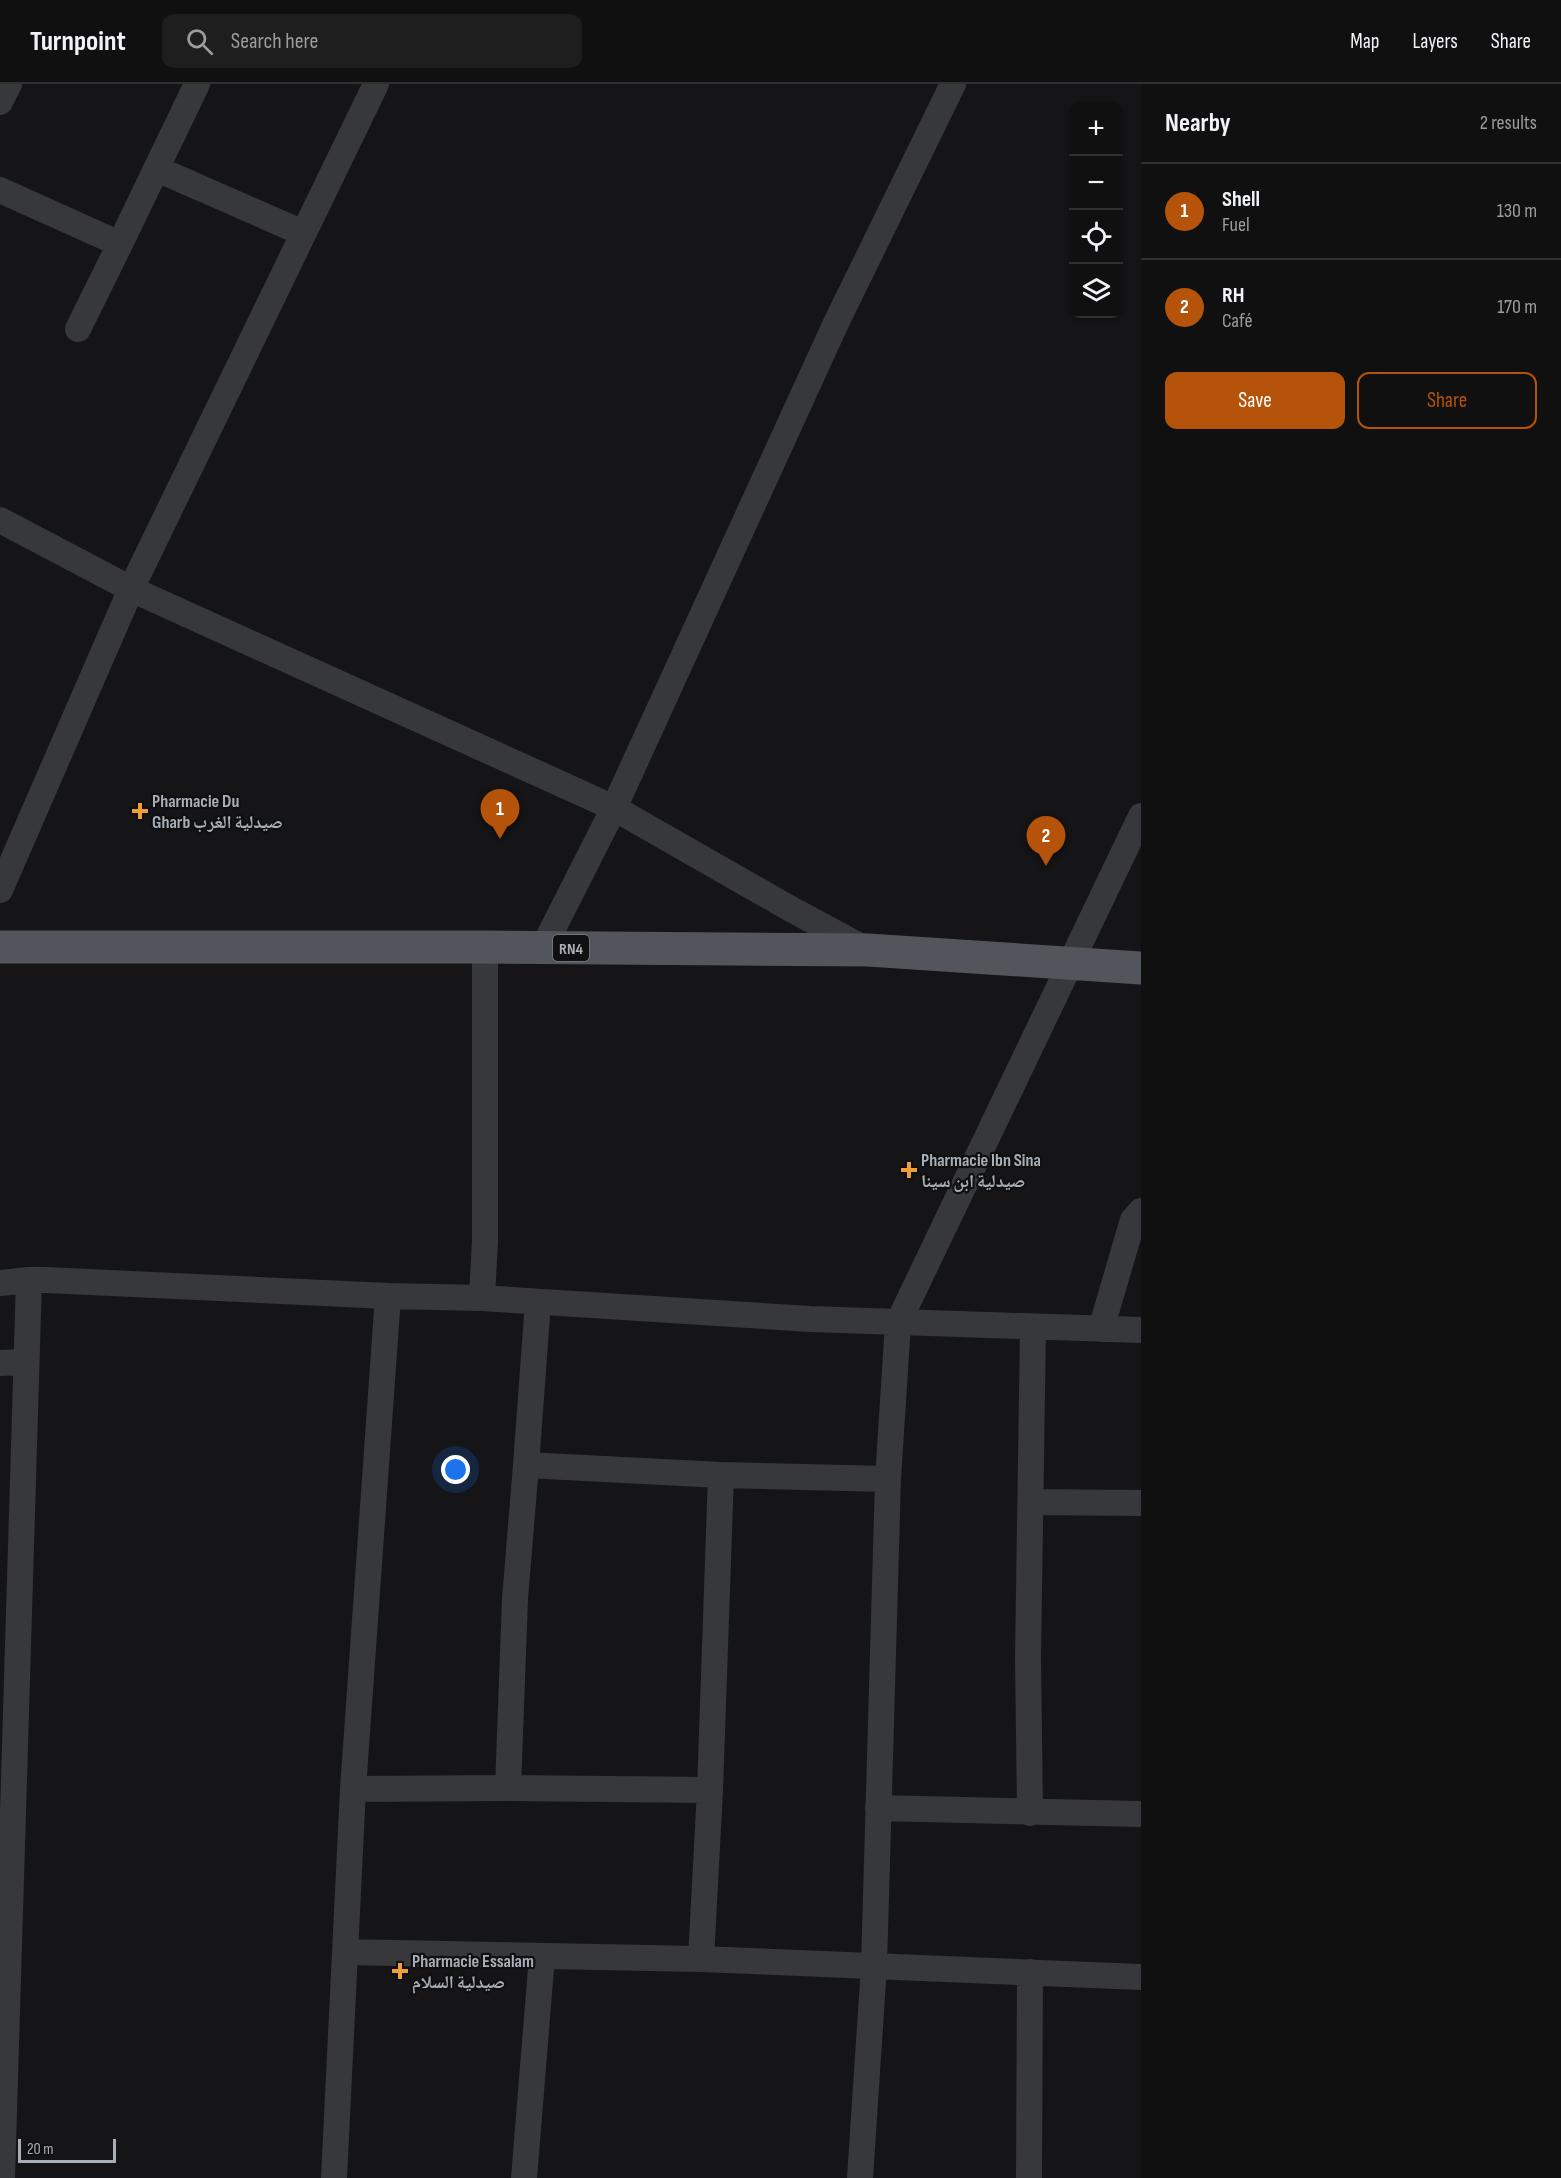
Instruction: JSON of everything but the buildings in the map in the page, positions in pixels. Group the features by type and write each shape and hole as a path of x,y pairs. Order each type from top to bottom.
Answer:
{"main road":[{"name":"RN4","path":"0,947 868,950 1141,968"}],"street":[{"path":"0,102 9,84"},
{"path":"78,329 197,84"},
{"path":"0,890 131,589 376,84"},
{"path":"543,948 614,808 836,323 953,84"},
{"path":"157,169 303,233"},
{"path":"0,190 120,244"},
{"path":"0,520 131,589 614,808 789,908 868,950"},
{"path":"860,2178 874,1966 888,1479 898,1323 1141,816"},
{"path":"482,1298 485,1240 485,947"},
{"path":"1101,1329 1133,1220 1141,1211"},
{"path":"0,1283 29,1280 482,1298 898,1323 1141,1330"},
{"path":"2,2178 10,1549 26,1362 29,1280"},
{"path":"334,2178 353,1789 388,1296"},
{"path":"508,1788 515,1599 538,1302"},
{"path":"1030,1812 1028,1656 1032,1502 1032,1327"},
{"path":"0,1364 26,1362"},
{"path":"526,1465 721,1475 888,1479"},
{"path":"701,1959 710,1790 721,1475"},
{"path":"1032,1502 1141,1503"},
{"path":"353,1789 710,1790"},
{"path":"878,1808 1141,1814"},
{"path":"345,1952 701,1959 1141,1977"},
{"path":"524,2178 542,1956"},
{"path":"1029,2178 1030,1972"}],"place":[{"name":"Pharmacie Du Gharb صيدلية الغرب","path":"140,811"},
{"name":"Shell","path":"500,839"},
{"name":"RH","path":"1046,866"},
{"name":"Pharmacie Ibn Sina صيدلية ابن سينا","path":"909,1170"},
{"name":"Pharmacie Essalam صيدلية السلام","path":"400,1971"}]}
